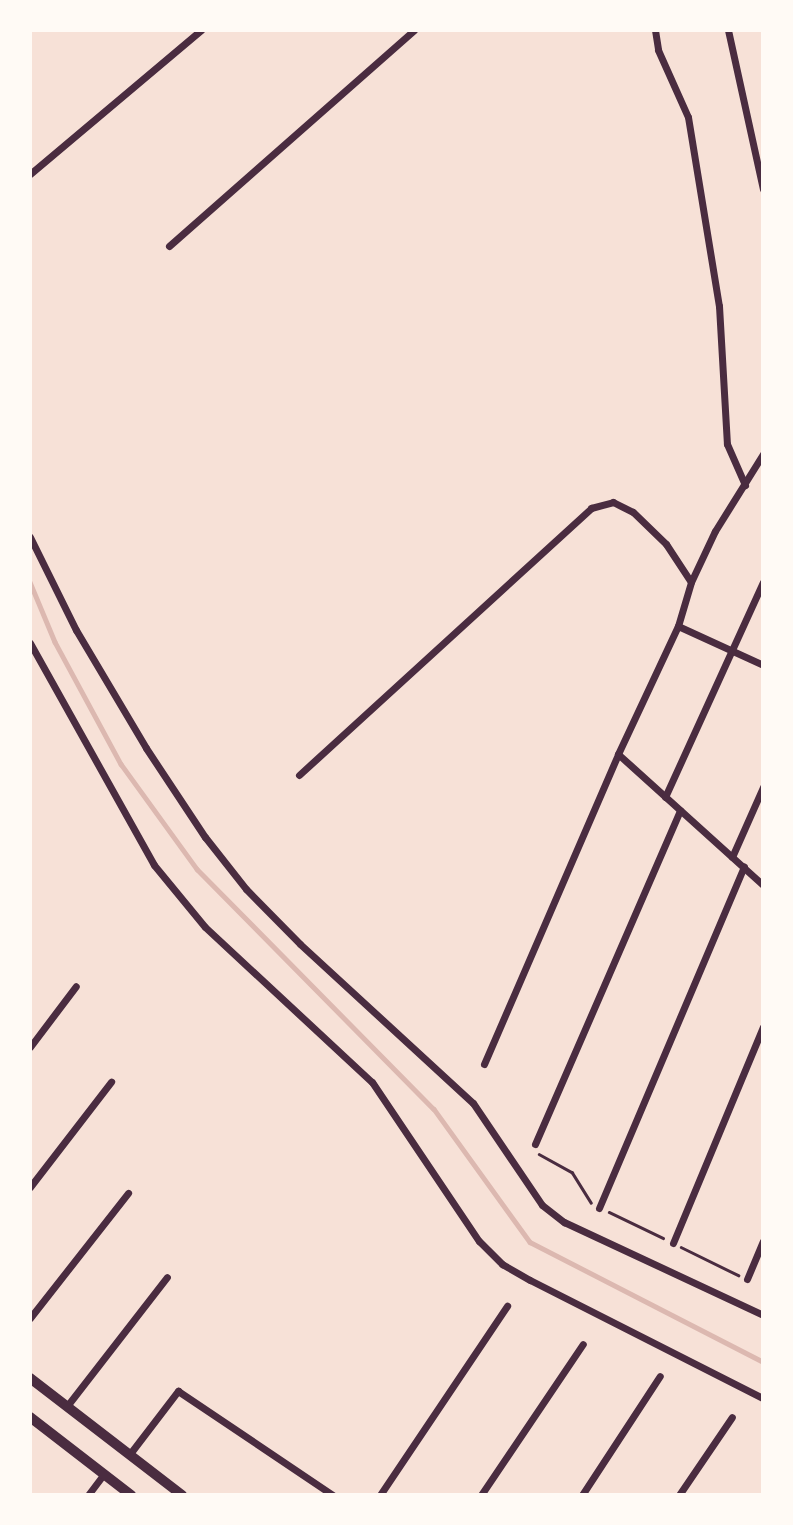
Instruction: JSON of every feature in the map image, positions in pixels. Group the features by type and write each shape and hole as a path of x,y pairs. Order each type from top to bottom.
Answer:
{"street":[{"path":"30,174 201,30"},
{"path":"169,246 414,30"},
{"path":"655,30 659,50 688,117 719,306 727,444 745,485"},
{"path":"728,30 763,189"},
{"path":"484,1064 618,754 678,626 691,582 715,531 763,454"},
{"path":"299,775 591,508 612,502 633,512 666,544 691,582"},
{"path":"30,537 83,641 205,837 300,944 472,1103 542,1205 565,1222 763,1315"},
{"path":"666,797 763,582"},
{"path":"678,626 763,665"},
{"path":"30,643 154,865 205,927 372,1082 479,1241 502,1264 530,1280 763,1398"},
{"path":"618,754 763,885"},
{"path":"732,857 763,787"},
{"path":"535,1144 680,810"},
{"path":"599,1208 744,867"},
{"path":"30,1047 76,986"},
{"path":"673,1243 763,1027"},
{"path":"30,1187 111,1082"},
{"path":"30,1318 128,1193"},
{"path":"747,1279 763,1241"},
{"path":"67,1406 167,1277"},
{"path":"380,1495 507,1306"},
{"path":"481,1495 583,1344"},
{"path":"582,1495 660,1376"},
{"path":"30,1378 182,1495"},
{"path":"130,1455 178,1391 333,1495"},
{"path":"679,1495 732,1417"},
{"path":"31,1422 131,1495"},
{"path":"88,1495 104,1474"}],"path":[{"path":"535,1144 545,1159 572,1172 599,1208 747,1279"}],"waterway":[{"path":"30,582 55,642 121,764 197,869 434,1109 530,1242 763,1362"}]}
